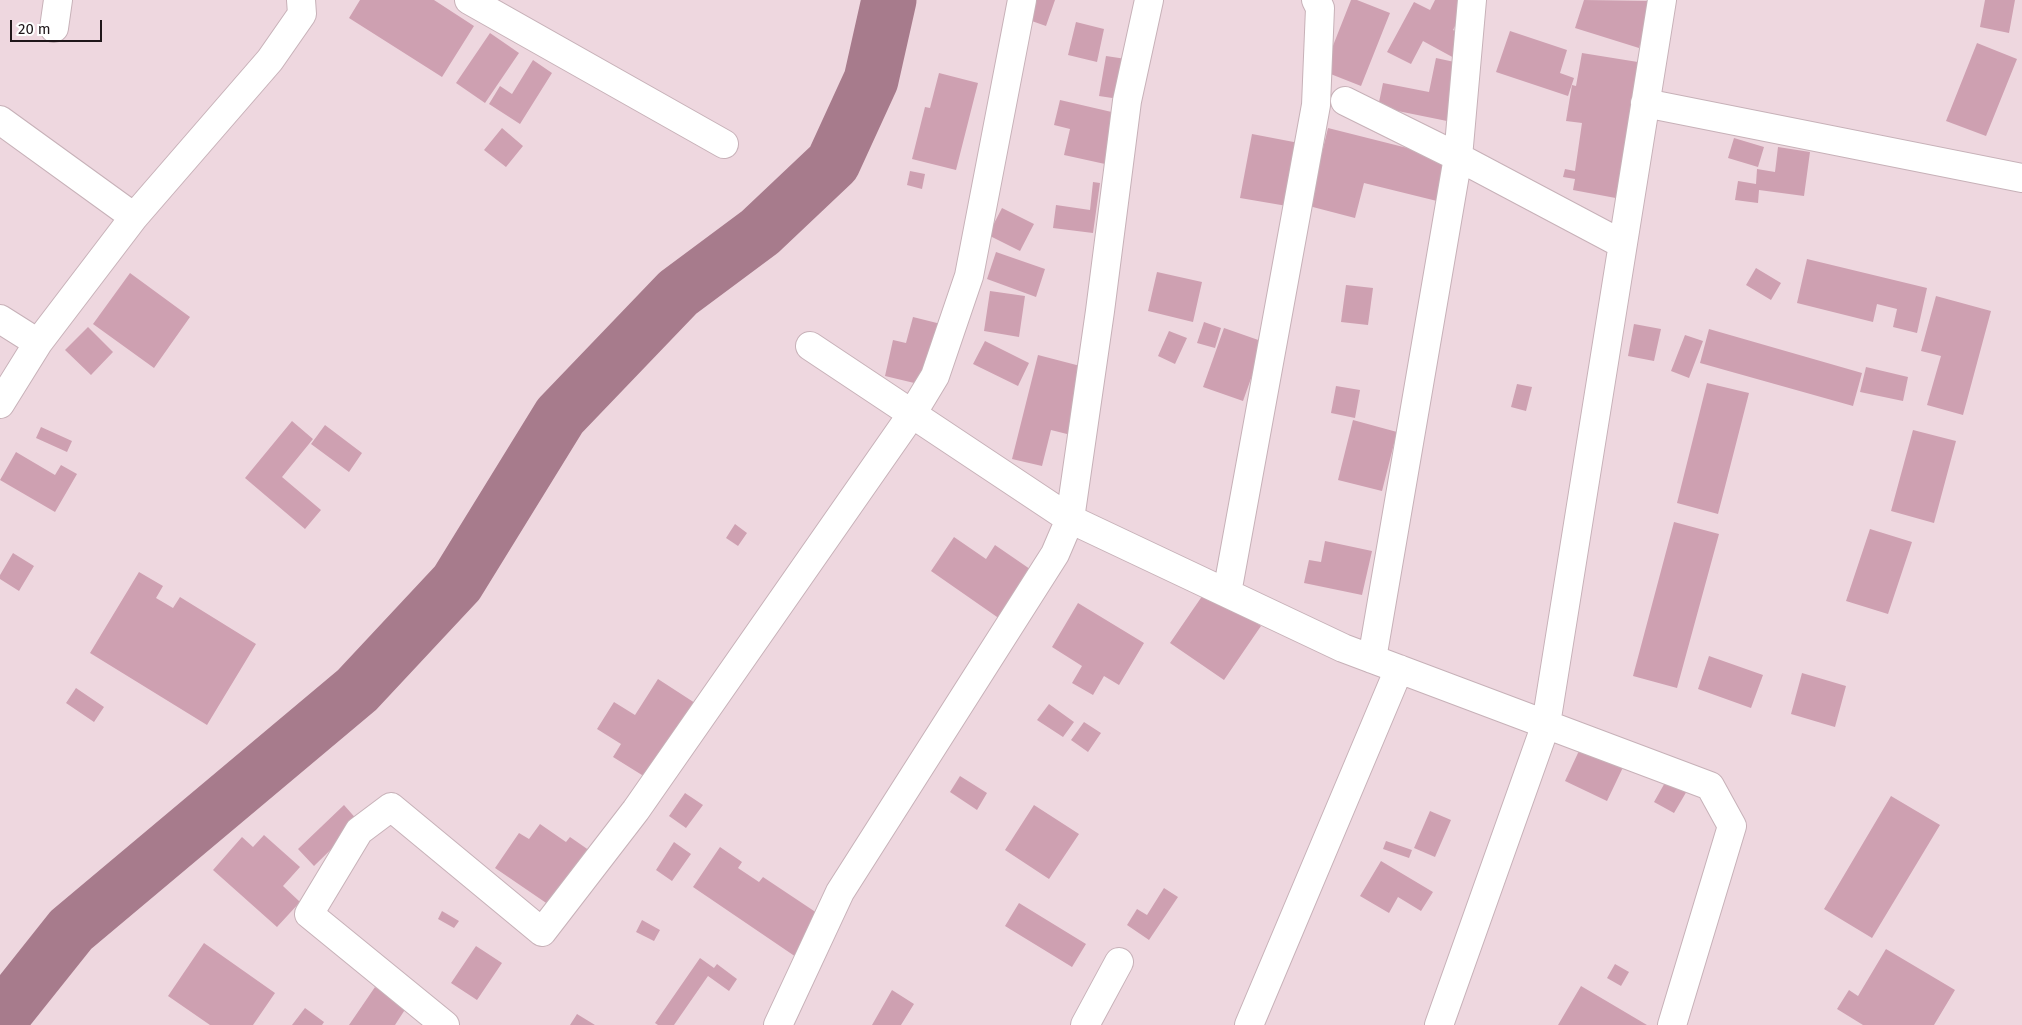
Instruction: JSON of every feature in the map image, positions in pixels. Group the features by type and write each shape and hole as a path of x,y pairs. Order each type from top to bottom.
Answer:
{"street":[{"path":"54,28 58,0"},
{"path":"0,404 38,343 134,217 270,60 302,14 301,0"},
{"path":"469,0 724,144"},
{"path":"445,1025 309,914 359,831 391,807 542,932 636,810 912,414 934,376 969,276 1022,0"},
{"path":"778,1025 840,892 1055,554 1070,519 1100,311 1127,101 1149,0"},
{"path":"1372,659 1458,157 1472,0"},
{"path":"1439,1025 1546,724 1662,0"},
{"path":"1227,594 1316,104 1315,3"},
{"path":"1344,101 1458,157 1622,244"},
{"path":"1645,103 2022,178"},
{"path":"0,120 134,217"},
{"path":"0,319 38,343"},
{"path":"810,346 1070,519 1343,648 1710,786 1732,826 1672,1025"},
{"path":"1248,1025 1399,669"},
{"path":"1085,1025 1119,962"}],"building":[{"path":"360,0 434,0 474,26 442,77 349,18"},
{"path":"1032,0 1055,0 1046,26 1026,19"},
{"path":"1351,0 1357,0 1390,13 1361,86 1323,71"},
{"path":"1435,0 1463,0 1467,3 1453,30 1467,37 1456,59 1423,41 1411,64 1387,52 1414,2 1430,10"},
{"path":"1584,0 1654,1 1639,48 1575,28"},
{"path":"1985,0 2015,0 2009,33 1980,27"},
{"path":"1076,22 1104,29 1097,62 1068,55"},
{"path":"1510,31 1567,50 1560,73 1574,78 1568,96 1496,72"},
{"path":"490,33 519,53 485,103 456,83"},
{"path":"1977,43 2017,59 1986,136 1946,121"},
{"path":"1582,53 1644,63 1621,199 1573,190 1575,179 1563,177 1565,169 1575,171 1582,123 1566,121 1572,85 1576,86"},
{"path":"1106,56 1126,59 1119,99 1099,96"},
{"path":"1436,58 1459,63 1447,121 1378,107 1383,83 1429,92"},
{"path":"533,60 552,73 520,124 489,104 500,86 512,94"},
{"path":"939,73 978,83 956,170 912,159 925,107 930,108"},
{"path":"1060,100 1116,113 1105,164 1064,155 1070,129 1054,125"},
{"path":"502,128 523,146 506,167 484,150"},
{"path":"1328,128 1451,159 1441,202 1364,183 1355,218 1309,206"},
{"path":"1252,134 1299,143 1287,206 1240,198"},
{"path":"1734,138 1764,147 1758,167 1728,158"},
{"path":"1778,147 1810,152 1804,196 1759,190 1758,203 1735,200 1738,181 1756,184 1757,169 1775,172"},
{"path":"910,171 925,174 922,189 907,185"},
{"path":"1093,182 1100,183 1093,233 1053,228 1056,205 1090,210"},
{"path":"1002,208 1034,224 1020,251 988,235"},
{"path":"996,252 1045,269 1036,297 987,279"},
{"path":"1807,259 1927,288 1917,333 1893,327 1897,309 1877,304 1873,322 1797,303"},
{"path":"1756,268 1781,283 1771,300 1746,285"},
{"path":"1157,272 1202,282 1193,322 1148,311"},
{"path":"130,273 190,317 154,368 93,324"},
{"path":"1346,285 1373,288 1368,325 1341,322"},
{"path":"990,291 1025,296 1019,337 984,331"},
{"path":"1936,296 1991,311 1963,415 1927,405 1941,356 1921,351"},
{"path":"913,317 945,325 931,387 885,376 893,340 906,343"},
{"path":"1204,322 1221,328 1215,348 1197,343"},
{"path":"1634,324 1661,329 1654,361 1628,356"},
{"path":"88,327 113,352 91,375 65,350"},
{"path":"1224,328 1264,342 1243,401 1203,387"},
{"path":"1709,329 1862,373 1853,406 1700,363"},
{"path":"1169,331 1187,338 1175,364 1158,356"},
{"path":"1685,335 1703,341 1689,378 1671,371"},
{"path":"985,341 1029,363 1018,386 973,364"},
{"path":"1038,355 1088,368 1071,435 1051,430 1042,466 1012,459"},
{"path":"1866,367 1908,377 1903,401 1860,392"},
{"path":"1707,383 1749,393 1718,514 1677,503"},
{"path":"1517,384 1532,387 1526,411 1511,407"},
{"path":"1336,386 1360,390 1355,418 1331,413"},
{"path":"1353,420 1397,432 1382,491 1338,480"},
{"path":"292,421 313,439 282,477 321,510 305,529 245,478"},
{"path":"325,425 362,453 349,472 311,444"},
{"path":"41,427 72,441 67,452 36,438"},
{"path":"1913,430 1956,441 1934,523 1891,511"},
{"path":"16,452 55,475 61,465 77,474 55,512 0,480"},
{"path":"1674,522 1719,534 1677,688 1633,676"},
{"path":"735,524 747,533 738,546 726,538"},
{"path":"1870,529 1912,542 1888,614 1846,601"},
{"path":"954,537 986,559 995,545 1043,578 1010,626 931,571"},
{"path":"1325,541 1372,551 1362,595 1304,583 1309,560 1321,562"},
{"path":"13,553 34,566 19,591 0,579 0,575"},
{"path":"139,572 163,586 156,598 173,608 180,597 256,644 207,725 90,653"},
{"path":"1207,589 1261,626 1224,680 1170,643"},
{"path":"1078,603 1144,643 1119,685 1104,676 1093,695 1072,683 1082,666 1052,647"},
{"path":"1709,656 1763,675 1751,708 1698,689"},
{"path":"1802,673 1846,686 1835,727 1791,714"},
{"path":"658,679 695,703 650,780 613,757 621,744 597,729 614,702 635,715"},
{"path":"76,688 104,707 94,722 66,703"},
{"path":"1049,704 1074,722 1063,737 1037,720"},
{"path":"1084,722 1101,733 1088,752 1071,740"},
{"path":"1584,740 1626,761 1607,801 1565,781"},
{"path":"1671,772 1691,784 1674,813 1654,802"},
{"path":"960,776 987,793 977,810 950,792"},
{"path":"685,793 703,805 686,828 669,816"},
{"path":"1891,796 1940,825 1872,938 1824,909"},
{"path":"344,805 359,822 314,866 298,849"},
{"path":"1034,805 1079,834 1049,879 1005,850"},
{"path":"1430,811 1451,820 1435,857 1414,848"},
{"path":"540,824 566,842 570,837 593,853 555,909 495,868 519,833 529,839"},
{"path":"264,835 300,867 283,886 300,902 277,927 213,870 242,837 253,847"},
{"path":"1386,841 1412,850 1409,858 1383,849"},
{"path":"674,842 691,854 672,881 656,870"},
{"path":"720,847 742,862 738,868 759,882 763,877 826,919 799,959 693,887"},
{"path":"1381,861 1433,892 1421,911 1398,897 1389,913 1360,896"},
{"path":"1164,888 1178,897 1149,940 1127,925 1137,909 1147,915"},
{"path":"1019,903 1086,944 1072,967 1005,926"},
{"path":"442,911 459,921 454,928 438,919"},
{"path":"642,920 660,930 654,941 636,932"},
{"path":"204,943 275,993 253,1025 210,1025 168,996"},
{"path":"476,946 502,963 477,1000 451,983"},
{"path":"1886,949 1955,990 1934,1025 1863,1025 1837,1009 1849,990 1858,996"},
{"path":"700,958 714,968 717,964 737,979 729,991 708,976 674,1025 658,1025 655,1023"},
{"path":"1615,964 1629,972 1621,986 1607,978"},
{"path":"1581,986 1647,1025 1558,1025"},
{"path":"375,987 406,1008 395,1025 349,1025"},
{"path":"892,990 914,1004 901,1025 872,1025"},
{"path":"305,1008 324,1022 322,1025 292,1025"},
{"path":"577,1014 595,1025 570,1025"}],"waterway":[{"path":"0,1019 71,930 357,690 457,583 560,416 678,293 760,232 833,163 871,80 889,0"}]}
